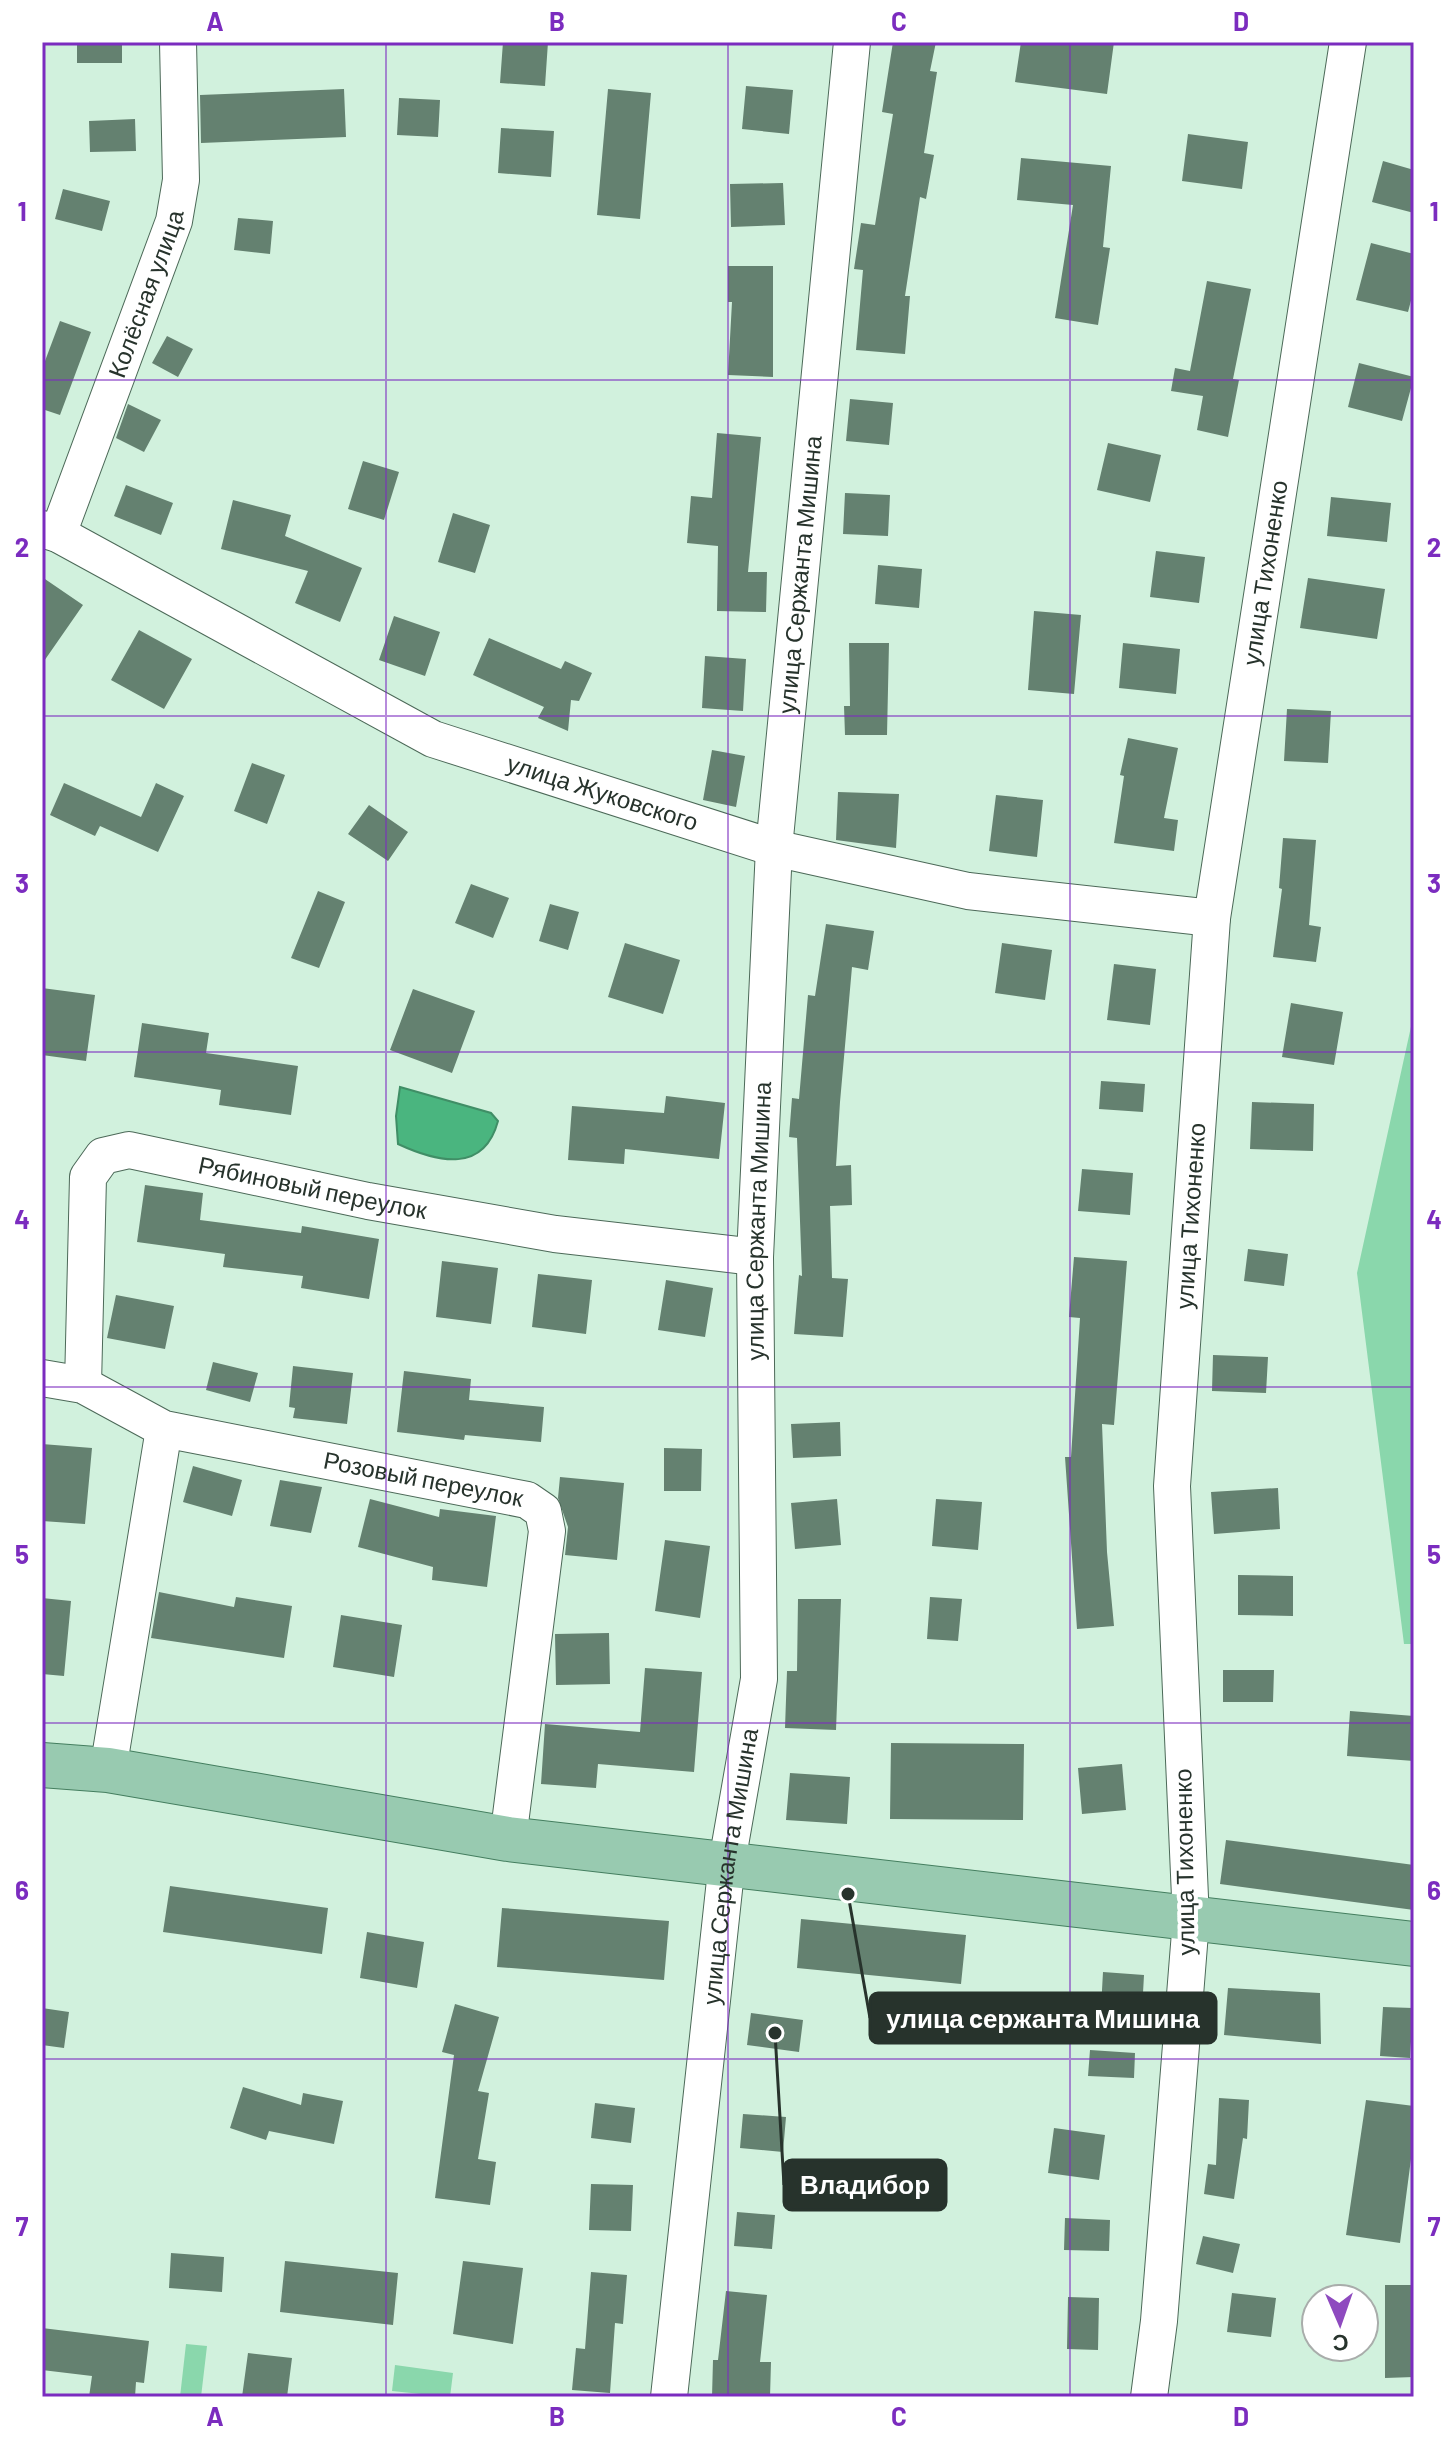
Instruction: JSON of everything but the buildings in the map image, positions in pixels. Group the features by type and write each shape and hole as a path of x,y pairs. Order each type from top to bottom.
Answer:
{"main road":[{"path":"42,1765 108,1770 508,1839 1414,1944"}],"street":[{"name":"Колёсная улица","path":"50,531 174,221 181,180 178,42"},
{"name":"улица Сержанта Мишина","path":"669,2397 727,1862 759,1679 755,1257 774,848 852,42"},
{"name":"улица Тихоненко","path":"1149,2397 1159,2321 1191,1920 1172,1486 1212,918 1348,42"},
{"name":"улица Жуковского","path":"50,531 433,739 774,848 968,891 1212,918"},
{"name":"Рябиновый переулок","path":"83,1385 88,1177 103,1156 129,1150 368,1201 555,1234 755,1257"},
{"name":"Розовый переулок","path":"42,1378 83,1385 164,1429 527,1500 543,1511 547,1531 508,1839"},
{"path":"108,1770 164,1429"}],"shaded area":[{"path":"1414,1013 1414,1644 1404,1644 1357,1273"},
{"path":"400,1087 491,1113 498,1121 491,1138 471,1156 458,1159 429,1156 398,1144 396,1116"},
{"path":"186,2344 207,2346 201,2397 180,2397"},
{"path":"395,2365 453,2373 450,2397 392,2391"}],"place":[{"name":"улица cержанта Мишина","path":"848,1894"},
{"name":"Владибор","path":"775,2033"}]}
